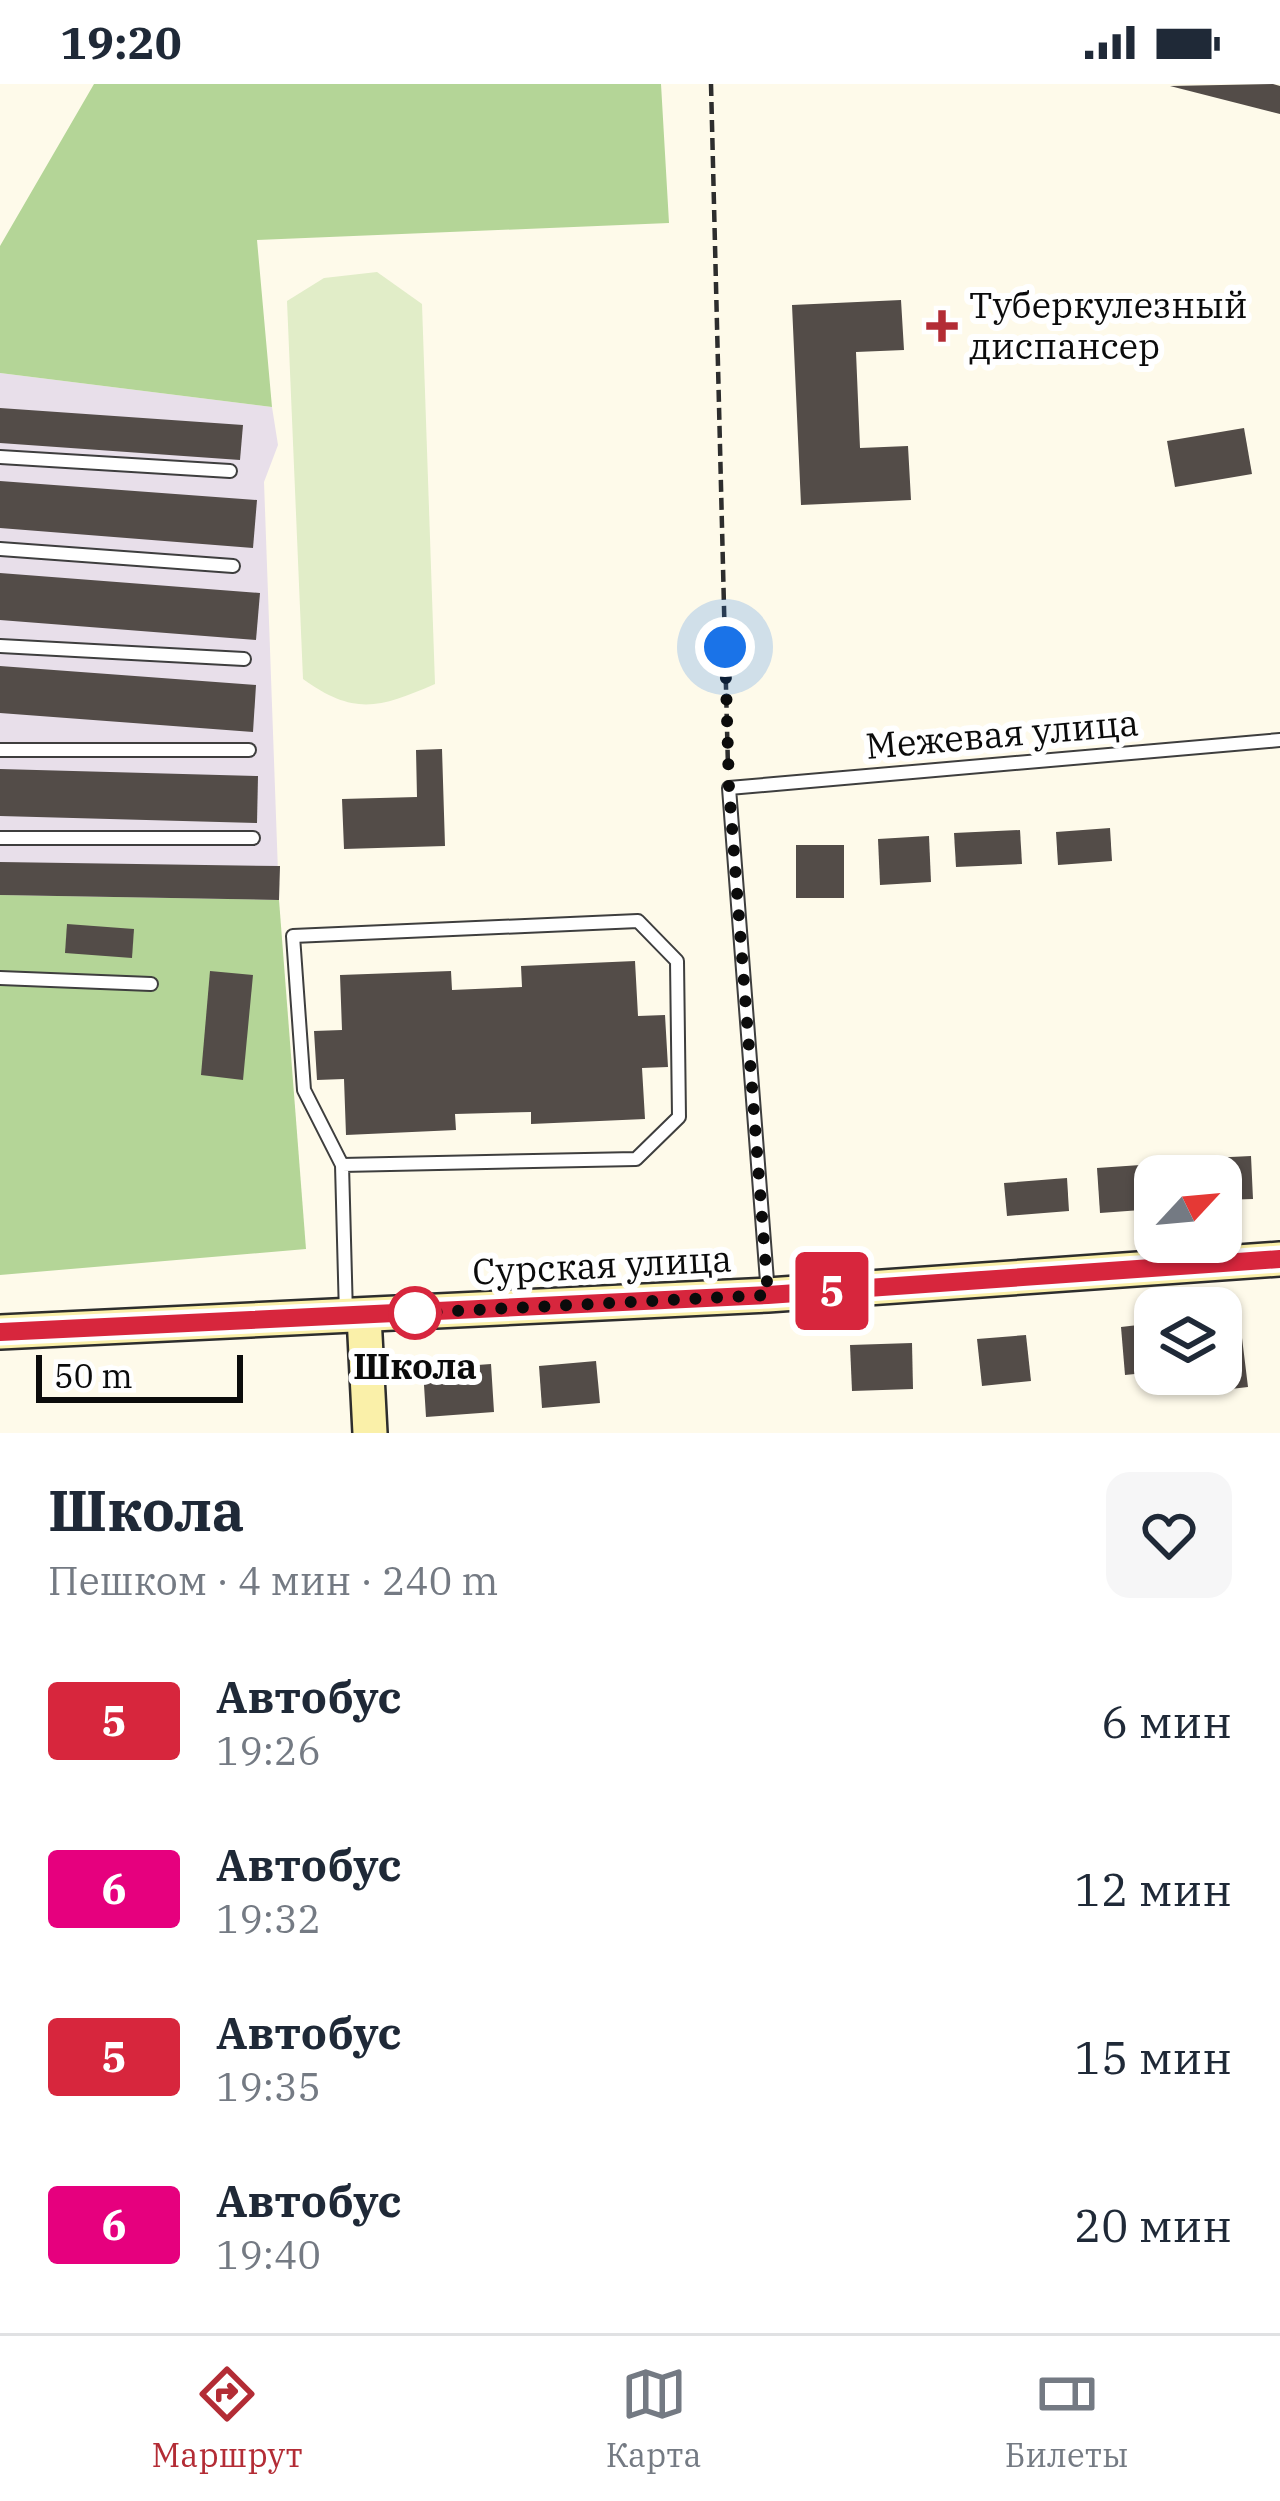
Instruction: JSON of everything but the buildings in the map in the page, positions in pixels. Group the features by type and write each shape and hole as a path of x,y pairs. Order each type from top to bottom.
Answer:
{"street":[{"name":"Сурская улица","path":"0,1332 768,1295 1280,1259"},
{"path":"355,1316 370,1433"}],"lane":[{"path":"0,457 230,471"},
{"path":"0,549 233,566"},
{"path":"0,646 244,659"},
{"name":"Межевая улица","path":"729,788 1280,740"},
{"path":"0,750 249,750"},
{"path":"729,788 768,1295"},
{"path":"0,838 253,838"},
{"path":"342,1166 636,1159 680,1117 677,962 638,922 293,937 304,1090 342,1166 355,1316"},
{"path":"0,978 151,984"}],"path":[{"path":"711,84 729,788"}],"shaded area":[{"path":"0,373 272,407 278,445 264,482 279,900 0,895"}],"green space":[{"path":"94,84 661,84 669,223 257,240 272,407 0,373 0,246"},
{"path":"377,272 422,304 435,684 398,699 368,704 337,699 303,679 287,301 324,278"},
{"path":"0,895 279,900 306,1249 0,1275"}],"bus line":[{"name":"5","path":"0,1332 768,1295 1280,1259"}],"place":[{"name":"Туберкулезный диспансер","path":"942,326"},
{"name":"Школа","path":"415,1313"}],"route":[{"path":"415,1313 768,1295 729,788 725,647"}]}
